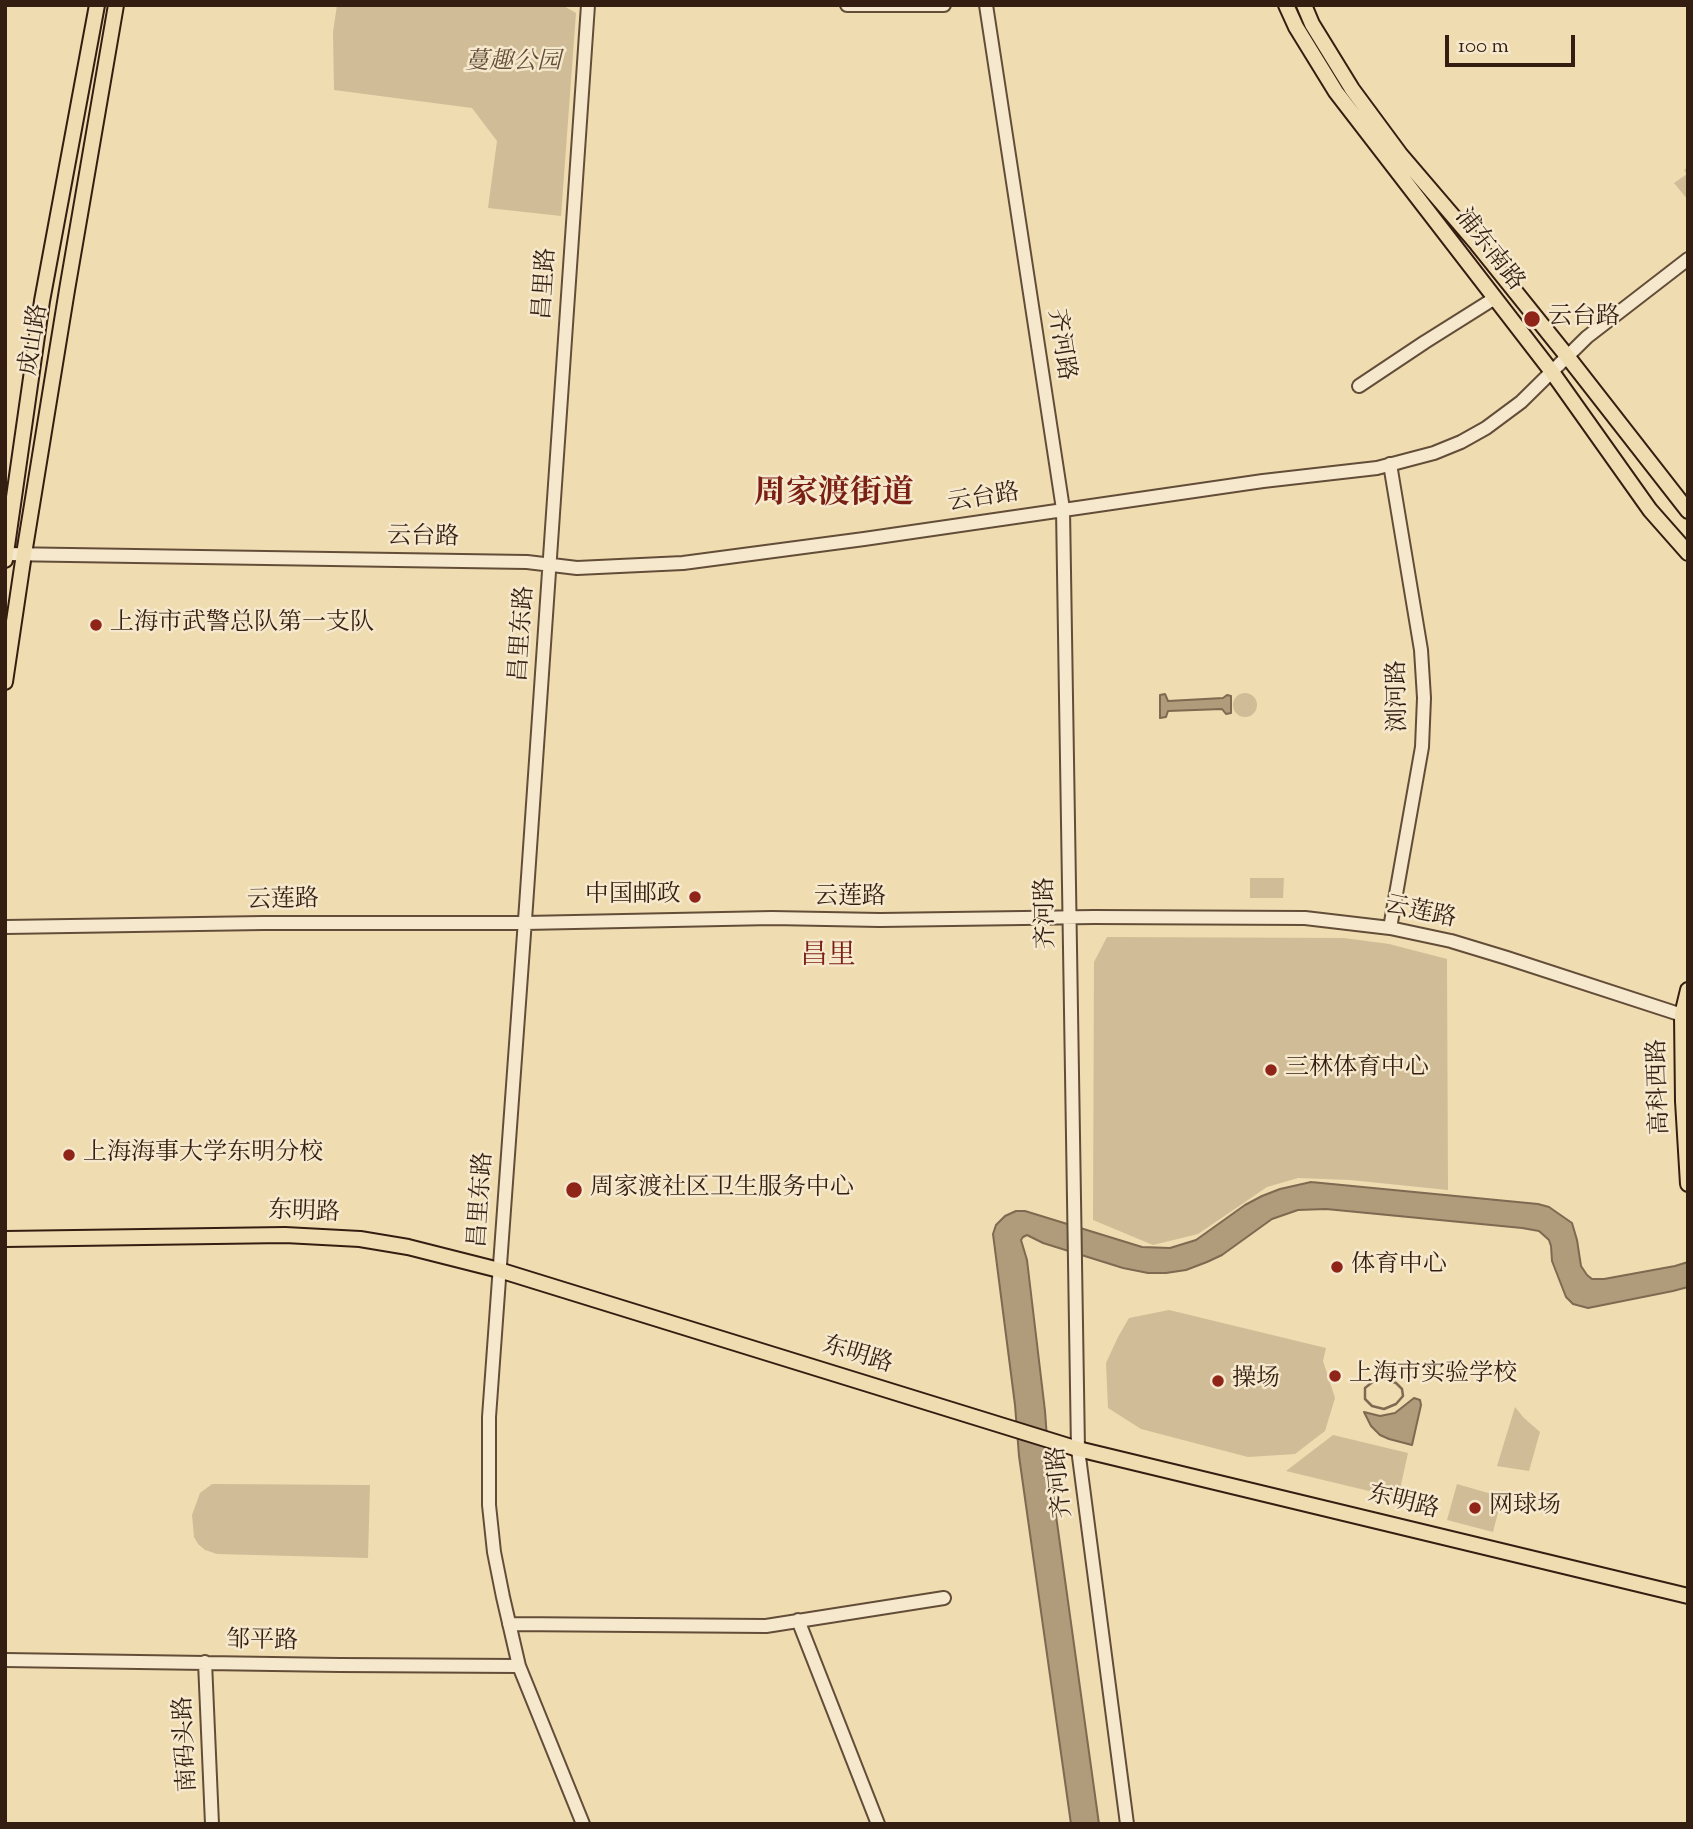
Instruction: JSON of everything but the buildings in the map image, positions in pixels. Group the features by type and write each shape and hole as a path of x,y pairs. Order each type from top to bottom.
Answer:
{"main road":[{"name":"成山路","path":"6,556 42,301 97,5"},
{"name":"成山路","path":"5,682 116,5"},
{"name":"浦东南路","path":"1286,5 1296,27 1336,92 1552,372 1650,510 1688,553"},
{"name":"浦东南路","path":"1304,5 1312,24 1352,89 1400,154 1477,244 1688,511"},
{"name":"高科西路","path":"1688,990 1682,1015 1688,1184"},
{"path":"1683,1082 1688,1046"},
{"name":"东明路","path":"5,1239 244,1235 335,1237 408,1247 499,1270 1078,1449 1688,1596"}],"street":[{"name":"昌里路","path":"550,565 588,5"},
{"path":"847,5 944,5"},
{"name":"齐河路","path":"986,5 1063,509 1078,1449 1126,1824"},
{"name":"云台路","path":"6,556 24,554 527,562 577,568 683,563 1263,481 1377,468 1434,453 1473,436 1509,411 1587,337 1688,259"},
{"path":"1359,386 1495,298"},
{"name":"浏河路","path":"1390,464 1421,650 1424,698 1422,747 1390,928"},
{"name":"昌里东路","path":"550,565 489,1417 489,1505 494,1552 519,1666 583,1824"},
{"name":"云莲路","path":"5,926 772,918 1305,918 1390,928 1478,949 1682,1015"},
{"path":"509,1624 766,1626 944,1598"},
{"path":"798,1620 878,1824"},
{"name":"邹平路","path":"5,1660 519,1666"},
{"name":"南码头路","path":"205,1662 212,1824"}],"green space":[{"name":"蔓趣公园","path":"337,5 562,5 576,13 561,216 488,208 497,141 472,108 334,90 333,32"},
{"path":"1688,167 1688,200 1674,183 1687,174 1684,170"},
{"path":"1240,693 1250,693 1257,700 1257,710 1250,717 1240,717 1233,710 1233,700"},
{"path":"1250,878 1284,878 1283,898 1250,898"},
{"name":"三林体育中心","path":"1107,937 1344,938 1389,944 1447,959 1448,1190 1350,1180 1298,1178 1267,1187 1198,1234 1153,1245 1093,1220 1094,962"},
{"name":"操场","path":"1169,1310 1326,1348 1323,1361 1335,1398 1325,1431 1295,1454 1248,1457 1141,1429 1108,1408 1106,1363 1129,1318"},
{"path":"1515,1407 1540,1432 1529,1471 1497,1466"},
{"path":"1333,1435 1408,1453 1398,1498 1286,1471"},
{"path":"212,1484 370,1485 368,1558 217,1554 205,1550 194,1537 192,1515 200,1493"},
{"name":"网球场","path":"1457,1484 1502,1497 1493,1532 1447,1520"}],"shaded area":[{"path":"1165,694 1168,701 1231,696 1231,713 1226,714 1222,709 1168,711 1166,717 1160,718 1160,695"},
{"path":"1311,1182 1549,1207 1572,1223 1581,1266 1592,1279 1688,1262 1688,1287 1588,1308 1573,1304 1566,1297 1552,1261 1549,1240 1539,1231 1326,1209 1298,1210 1272,1219 1222,1255 1186,1270 1166,1273 1123,1268 1043,1243 1027,1235 1023,1237 1021,1240 1027,1260 1049,1465 1099,1824 1071,1824 1019,1456 993,1234 996,1225 1005,1216 1016,1211 1025,1211 1142,1247 1170,1248 1196,1240 1262,1196"},
{"path":"1414,1398 1420,1400 1421,1405 1412,1445 1380,1435 1371,1426 1364,1412 1380,1416 1395,1413"}],"waterway":[{"path":"1384,1379 1396,1383 1402,1389 1403,1396 1396,1404 1384,1409 1372,1406 1365,1399 1365,1388 1375,1380 1384,1379"}],"place":[{"name":"云台路","path":"1532,319"},
{"name":"上海市武警总队第一支队","path":"96,625"},
{"name":"中国邮政","path":"695,897"},
{"name":"三林体育中心","path":"1271,1070"},
{"name":"上海海事大学东明分校","path":"69,1155"},
{"name":"周家渡社区卫生服务中心","path":"574,1190"},
{"name":"体育中心","path":"1337,1267"},
{"name":"上海市实验学校","path":"1335,1376"},
{"name":"操场","path":"1218,1381"},
{"name":"网球场","path":"1475,1508"}],"district":[{"name":"周家渡街道","path":"834,497"},
{"name":"昌里","path":"828,958"}]}
